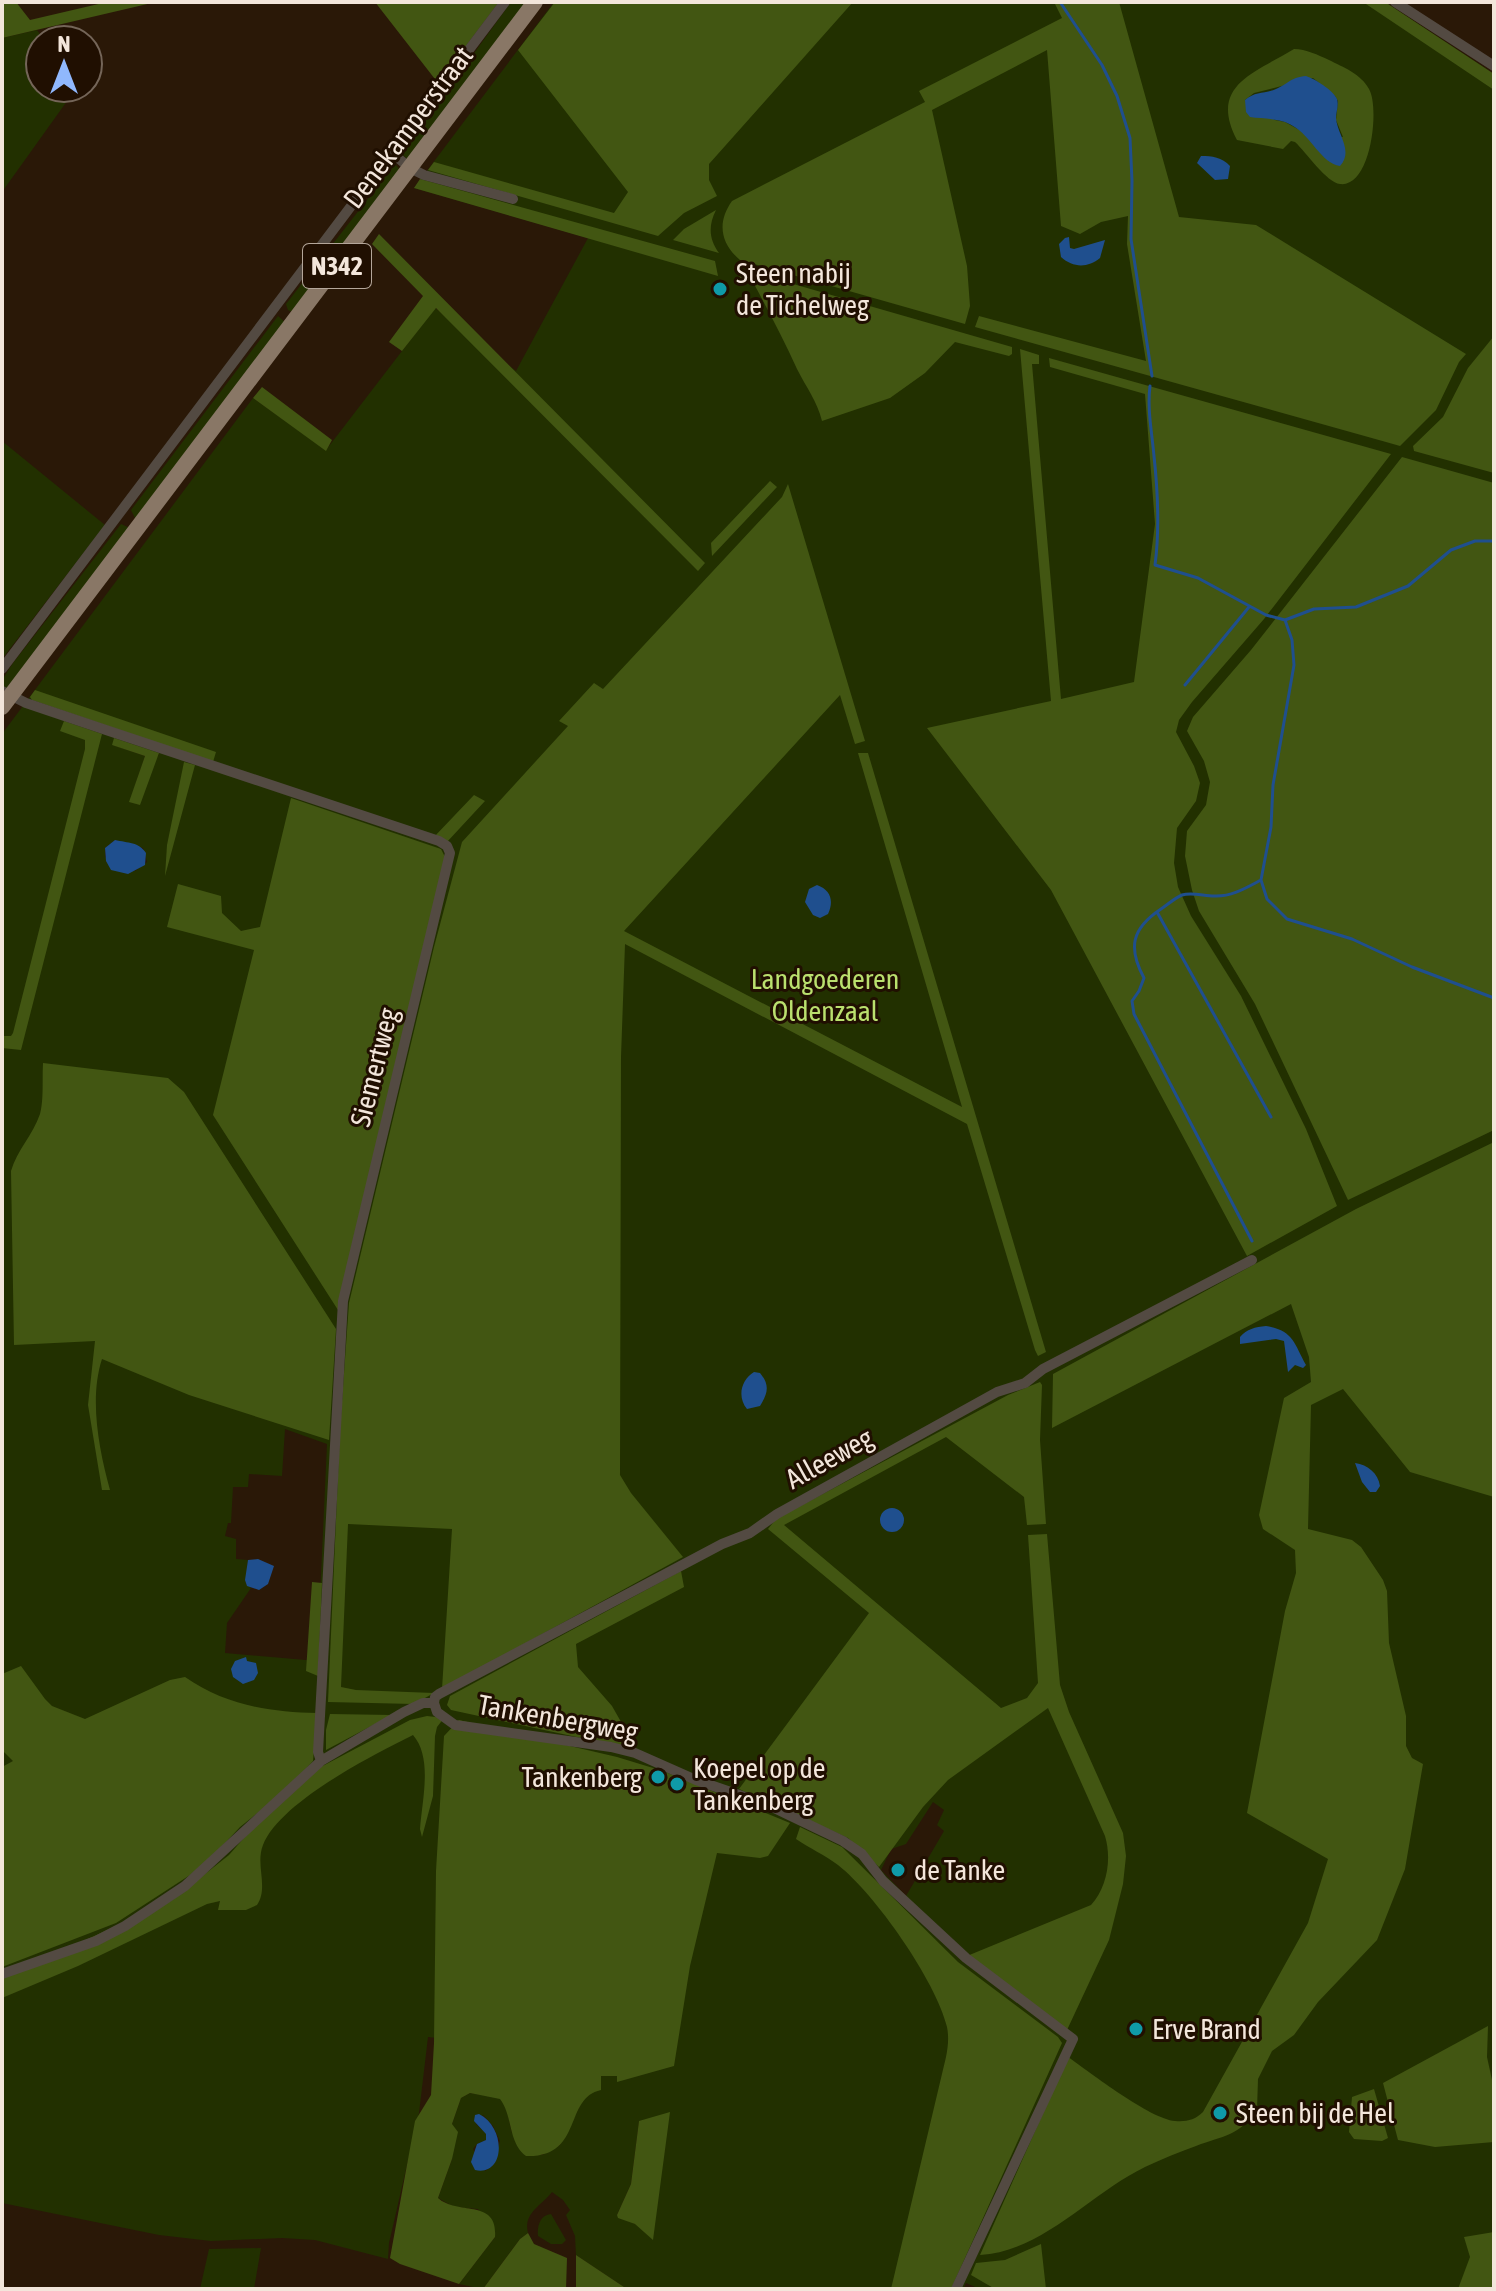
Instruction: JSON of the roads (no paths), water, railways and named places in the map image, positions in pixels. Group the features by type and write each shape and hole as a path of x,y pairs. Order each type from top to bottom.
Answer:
{"main road":[{"name":"Denekamperstraat","path":"5,698 138,529 535,2"}],"street":[{"name":"Denekamperstraat","path":"2,669 505,2"},
{"path":"1395,2 1494,66"},
{"path":"392,153 424,175 513,199"},
{"path":"278,305 294,322"},
{"path":"120,514 138,529"},
{"name":"Siemertweg","path":"5,698 439,841 447,846 450,853 343,1301 318,1752 321,1761"},
{"name":"Alleeweg","path":"434,1703 439,1694 722,1544 750,1533 777,1514 997,1392 1025,1383 1043,1369 1252,1260"},
{"path":"2,1974 112,1934 167,1900 205,1869 321,1761 404,1712 423,1703 434,1703"},
{"name":"Tankenbergweg","path":"434,1703 437,1712 455,1725 635,1753 696,1780 768,1805 843,1841 862,1854 883,1881 966,1958 1073,2039 956,2289"}],"water":[{"path":"1306,76 1323,85 1337,99 1336,118 1345,148 1340,166 1327,160 1299,130 1288,123 1250,117 1246,112 1245,100 1249,97"},
{"path":"1201,156 1227,163 1230,166 1228,179 1215,180 1197,163"},
{"path":"1069,237 1070,248 1074,249 1105,240 1100,258 1091,264 1080,265 1066,261 1061,257 1059,244"},
{"path":"115,840 140,847 146,853 145,865 128,874 111,870 106,861 105,848"},
{"path":"817,885 828,893 831,900 828,914 820,918 813,915 805,902 809,889"},
{"path":"1266,1326 1282,1331 1292,1339 1306,1365 1303,1368 1295,1365 1288,1372 1284,1341 1276,1339 1240,1344 1240,1337 1245,1332"},
{"path":"754,1372 763,1377 767,1385 766,1393 760,1406 747,1409 742,1399 742,1389 746,1379"},
{"path":"1355,1463 1375,1474 1380,1486 1376,1492 1370,1492 1362,1482"},
{"path":"892,1508 900,1512 904,1520 900,1528 892,1532 884,1528 880,1520 884,1512"},
{"path":"258,1559 274,1566 268,1584 259,1590 247,1586 245,1580 248,1560"},
{"path":"246,1657 247,1661 256,1663 258,1673 254,1680 243,1684 233,1677 231,1669 235,1661"},
{"path":"479,2114 488,2121 498,2140 497,2159 485,2170 475,2170 471,2162 477,2144 486,2140 486,2134 474,2121 475,2115"}],"waterway":[{"path":"1060,2 1102,65 1117,96 1130,138 1131,239 1152,376"},
{"path":"1150,386 1149,412 1158,510 1155,565 1198,578 1266,615 1285,620 1314,609 1356,607 1408,586 1451,550 1475,541 1494,541"},
{"path":"1185,685 1249,607"},
{"path":"1252,1241 1134,1014 1132,1001 1144,978 1134,948 1143,924 1179,896 1226,895 1261,880 1271,827 1273,785 1294,665 1292,640 1285,620"},
{"path":"1261,880 1267,899 1287,919 1352,939 1412,967 1494,998"},
{"path":"1157,912 1271,1117"}],"place":[{"name":"Steen nabij de Tichelweg","path":"720,289"},
{"name":"Tankenberg","path":"658,1777"},
{"name":"Koepel op de Tankenberg","path":"677,1784"},
{"name":"de Tanke","path":"898,1870"},
{"name":"Erve Brand","path":"1136,2029"},
{"name":"Steen bij de Hel","path":"1220,2113"}],"park label":[{"name":"Landgoederen Oldenzaal","path":"825,995"}]}
